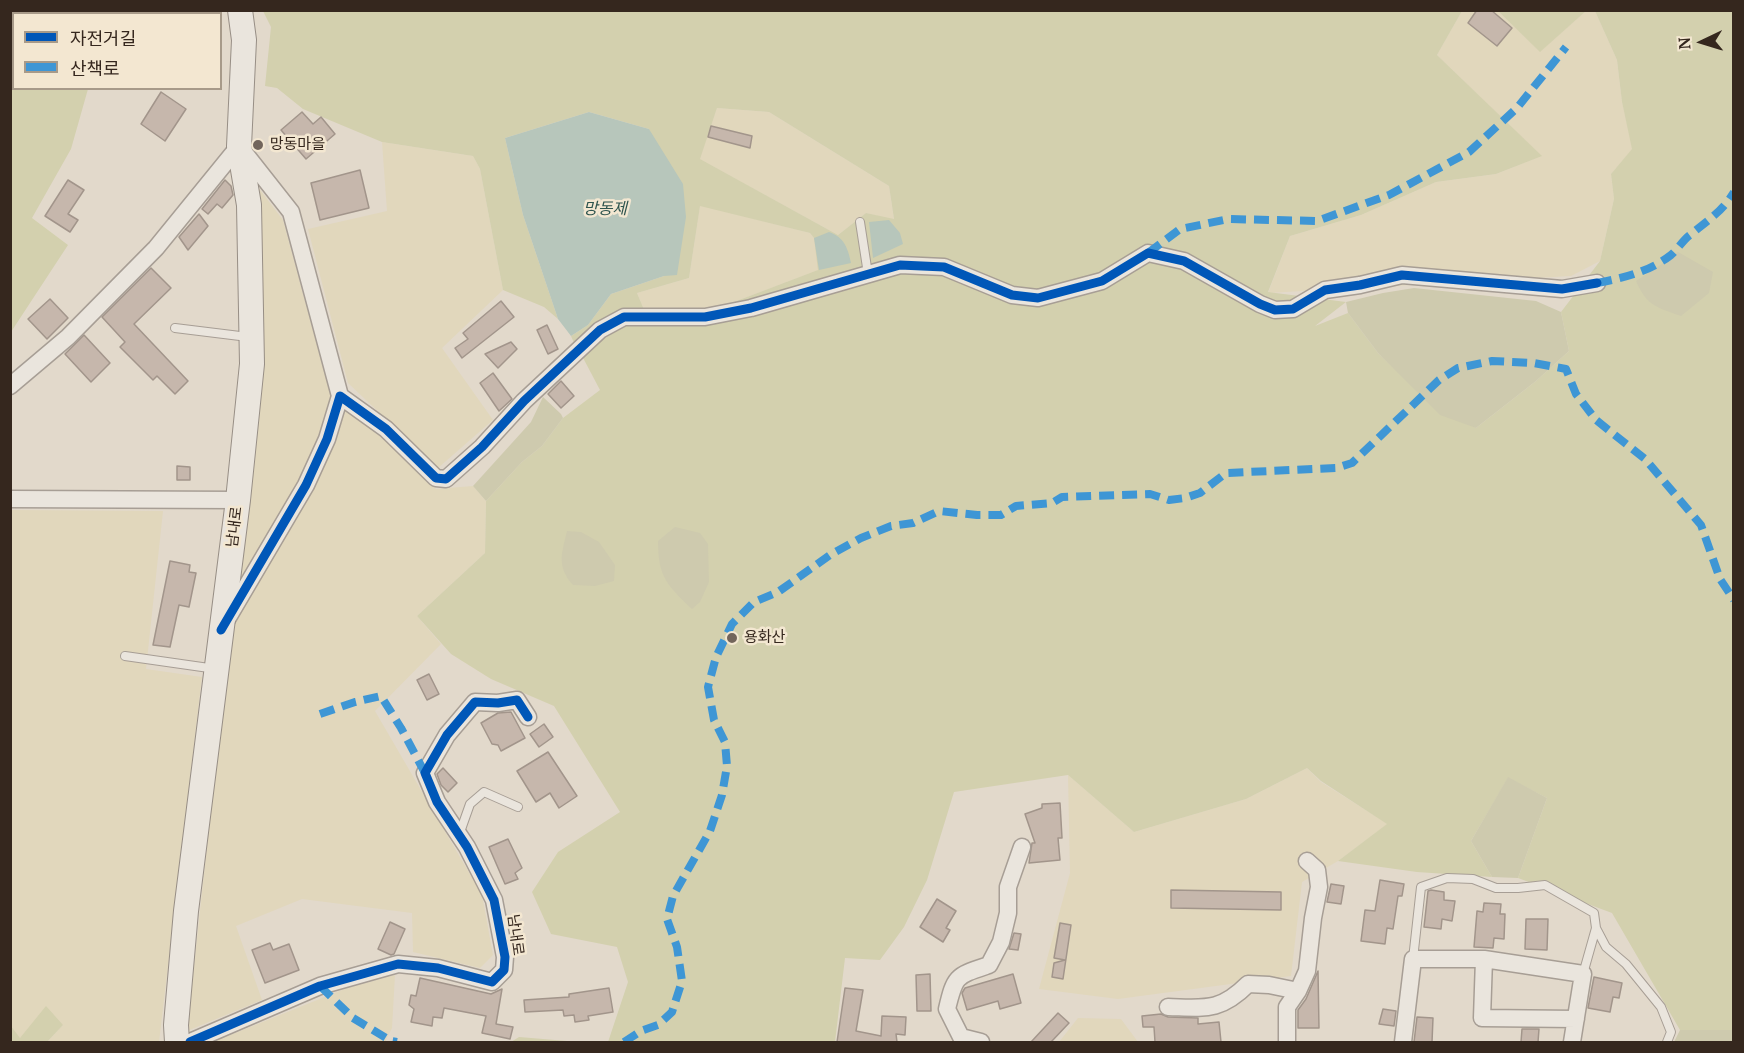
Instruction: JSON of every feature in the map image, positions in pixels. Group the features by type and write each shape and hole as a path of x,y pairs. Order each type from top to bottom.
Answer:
{"street":[{"name":"남내로","path":"177,1042 176,1025 186,911 238,500 252,364 249,205 239,146 244,40 240,10"},
{"path":"10,386 68,337 156,248 239,146 291,212 340,396 327,439 306,485 221,630"},
{"path":"340,396 386,429 436,478 446,479 482,447 524,401 600,330 624,317 705,317 751,308 900,265 944,267 1012,295 1038,298 1102,282 1148,253 1184,261 1260,304 1275,310 1293,309 1325,290 1402,275 1562,289 1596,283"},
{"path":"10,499 238,500"},
{"name":"남내로","path":"190,1042 320,986 398,964 438,968 492,982 504,969 505,957 494,900 459,835 437,802 425,773 447,735 475,702 498,703 517,700 528,717"},
{"path":"981,1042 961,1037 947,1009 953,984 965,973 989,965 1001,942 1008,913 1008,886 1022,847"},
{"path":"1287,1042 1287,1008 1307,971 1319,887 1317,870 1307,861"},
{"path":"1403,1042 1413,959 1484,959 1583,974 1572,1042"},
{"path":"1484,959 1482,1018 1576,1019"},
{"path":"1168,1007 1209,1008 1233,999 1248,984 1269,984 1298,991"}],"lane":[{"path":"860,222 868,274"},
{"path":"176,328 252,338"},
{"path":"125,656 216,669"},
{"path":"459,835 470,804 484,792 518,807"},
{"path":"1413,959 1421,887 1447,878 1473,879 1497,888 1545,885 1594,913 1596,928 1606,947 1626,964 1661,1007 1671,1032 1667,1042"},
{"path":"1583,974 1596,928"}],"shaded area":[{"path":"11,10 109,11 12,12 12,90 88,90 71,149 32,218 68,245 11,332"},
{"path":"263,11 1462,11 1437,55 1542,156 1496,174 1436,182 1361,215 1290,236 1268,292 1346,302 1315,326 1348,313 1378,353 1401,375 1476,428 1536,381 1569,351 1561,312 1600,261 1614,199 1611,174 1632,149 1622,102 1617,60 1595,11 1733,11 1733,1030 1680,1030 1612,913 1518,878 1547,798 1508,778 1471,841 1492,877 1417,872 1338,861 1387,824 1321,781 1307,768 1246,799 1134,832 1068,775 954,792 927,880 904,927 880,960 845,958 835,1042 608,1042 628,982 617,947 551,934 532,892 558,852 620,812 554,706 491,679 451,654 417,616 485,553 486,501 522,462 542,446 563,418 600,390 581,354 625,325 718,308 818,270 814,238 810,233 700,206 689,278 637,293 645,312 616,311 575,345 571,336 588,325 611,294 664,276 649,129 589,112 505,138 523,215 558,319 544,307 503,290 480,169 473,156 382,142 303,109 277,88 265,86 271,27","holes":["717,108 769,112 889,186 894,219 866,213 838,235 700,159"]},
{"path":"1462,11 1498,11 1540,51 1586,11 1595,11 1617,60 1622,102 1633,149 1611,174 1614,199 1600,261 1571,276 1268,293 1290,236 1361,215 1436,182 1496,174 1541,156 1437,55"},
{"path":"1498,11 1586,11 1540,52"},
{"path":"717,108 769,112 889,186 894,220 866,213 838,235 699,159"},
{"path":"382,142 473,156 480,169 503,290 442,348 493,420 438,468 348,383 308,229 387,211"},
{"path":"257,186 283,220 320,356 346,410 377,432 436,489 473,486 486,501 485,553 417,616 441,644 375,711 482,895 493,955 480,968 413,952 412,913 302,899 236,926 262,1000 187,1031 217,754"},
{"path":"700,205 810,233 814,238 819,270 718,308 645,312 637,293 689,278"},
{"path":"1678,252 1713,272 1709,293 1681,316 1648,301 1636,281"},
{"path":"1414,288 1536,301 1561,312 1569,351 1536,381 1476,428 1440,415 1378,353 1348,313 1346,302"},
{"path":"543,397 563,418 542,446 522,462 486,501 473,486 531,422"},
{"path":"10,510 163,511 146,669 202,677 159,1042 47,1042 63,1025 19,1038 11,1026"},
{"path":"675,527 700,533 708,544 709,582 700,602 692,609 670,586 660,563 658,541"},
{"path":"567,531 581,532 599,542 615,565 614,581 595,586 573,585 562,565"},
{"path":"1307,768 1321,782 1388,824 1338,861 1302,882 1291,976 1118,999 1039,989 1070,873 1068,775 1134,832 1246,799"},
{"path":"1508,777 1547,798 1518,878 1492,877 1471,841"},
{"path":"395,975 392,1028 385,1042 213,1042 347,988"},
{"path":"46,1006 63,1025 47,1042 11,1042 11,1026 20,1038"},
{"path":"1078,1018 1121,1019 1138,1042 1059,1042"},
{"path":"1680,1030 1733,1030 1733,1042 1674,1042"},
{"path":"519,1037 579,1042 511,1042"}],"water":[{"name":"망동제","path":"589,112 649,129 683,184 686,217 677,275 664,276 611,294 588,325 571,336 558,319 523,215 505,138"},
{"path":"889,220 900,233 903,244 873,258 869,222"},
{"path":"829,232 844,244 851,263 819,270 814,238"}],"building":[{"path":"1477,10 1491,10 1512,28 1497,46 1468,23"},
{"path":"161,92 186,109 165,141 141,124"},
{"path":"302,112 313,124 321,117 335,134 306,159 281,130"},
{"path":"711,126 752,136 750,148 708,137"},
{"path":"360,170 369,208 320,220 311,183"},
{"path":"68,180 84,190 68,214 78,220 70,232 45,216"},
{"path":"225,180 231,186 233,195 222,208 217,204 208,214 202,209"},
{"path":"199,214 208,226 188,250 179,237"},
{"path":"151,268 171,288 134,324 188,381 175,394 157,376 153,380 120,347 125,342 102,317"},
{"path":"50,299 68,318 47,339 28,319"},
{"path":"501,301 514,317 462,358 455,348 468,339 463,333"},
{"path":"547,325 558,349 548,354 537,330"},
{"path":"84,335 110,363 91,382 65,354"},
{"path":"511,342 517,349 498,368 485,354"},
{"path":"493,373 512,399 499,411 480,383"},
{"path":"561,381 574,396 561,408 548,394"},
{"path":"177,466 190,467 190,480 177,480"},
{"path":"170,561 190,565 189,572 196,573 189,607 179,605 170,647 153,645"},
{"path":"429,674 439,694 427,700 417,680"},
{"path":"511,712 525,738 501,751 498,745 492,744 481,723 498,713"},
{"path":"544,724 553,737 539,747 530,734"},
{"path":"548,752 577,796 559,808 550,793 536,802 517,771"},
{"path":"443,768 457,783 448,792 441,785 437,774"},
{"path":"1060,803 1062,838 1058,838 1060,860 1029,863 1032,843 1035,843 1025,814 1042,808 1042,804"},
{"path":"508,839 522,868 515,873 518,879 505,884 489,847"},
{"path":"1380,880 1404,884 1402,896 1398,896 1393,929 1387,928 1385,944 1361,941 1365,910 1375,911"},
{"path":"1331,884 1344,886 1341,904 1327,902"},
{"path":"1171,890 1281,892 1281,910 1171,908"},
{"path":"1428,891 1444,892 1444,900 1455,901 1452,921 1442,919 1441,929 1424,927"},
{"path":"937,899 956,911 946,928 950,930 943,942 920,927"},
{"path":"1484,903 1501,904 1500,914 1505,914 1504,939 1494,938 1493,948 1474,947 1477,911 1483,912"},
{"path":"1526,919 1548,919 1547,950 1525,949"},
{"path":"390,922 405,929 394,954 391,955 378,949"},
{"path":"1060,923 1071,925 1063,979 1052,977 1054,963 1065,960 1054,958"},
{"path":"1014,933 1021,934 1018,950 1009,949"},
{"path":"270,943 273,950 289,944 299,970 265,983 252,950"},
{"path":"1318,971 1319,1028 1298,1028 1298,1010 1306,999"},
{"path":"930,974 931,1011 917,1011 916,975"},
{"path":"1013,974 1021,1003 1000,1009 998,1001 967,1010 962,993 965,988"},
{"path":"1594,977 1622,983 1619,998 1613,997 1610,1012 1588,1008"},
{"path":"420,978 491,994 502,989 496,1024 513,1027 510,1039 482,1033 486,1016 444,1008 442,1018 433,1017 432,1026 411,1022 414,1009 409,1005 411,995 416,996"},
{"path":"609,988 613,1012 588,1016 589,1020 575,1022 574,1015 564,1016 563,1010 525,1012 524,1000 569,997 569,994"},
{"path":"845,988 863,990 856,1031 881,1036 882,1016 906,1017 905,1035 896,1034 897,1042 837,1042"},
{"path":"1383,1009 1396,1011 1394,1026 1379,1024"},
{"path":"1058,1013 1069,1023 1051,1042 1031,1042"},
{"path":"1161,1014 1168,1017 1198,1018 1198,1024 1219,1022 1221,1042 1155,1042 1154,1027 1143,1027 1142,1016"},
{"path":"1417,1017 1433,1018 1432,1042 1414,1042"},
{"path":"1522,1029 1539,1029 1538,1042 1521,1042"}],"marked path":[{"path":"1148,253 1180,229 1229,219 1317,221 1389,195 1469,152 1517,108 1566,47"},
{"path":"1597,283 1636,274 1663,261 1674,253 1687,237 1720,210 1734,192"},
{"path":"624,1042 641,1031 658,1025 672,1012 682,981 677,947 667,919 673,896 710,831 722,795 727,766 725,742 714,720 708,687 716,657 732,624 754,602 778,592 830,555 861,538 891,526 913,523 939,511 1001,515 1016,506 1052,503 1062,497 1150,494 1169,500 1185,498 1200,493 1226,473 1336,468 1352,463 1439,380 1458,368 1492,361 1534,363 1566,369 1576,394 1596,420 1645,459 1701,525 1720,579 1734,600"},
{"path":"320,714 381,696 425,773"},
{"path":"320,986 353,1018 391,1041 397,1042"}],"cycle path":[{"path":"221,630 306,485 327,439 340,396 386,429 436,478 446,479 482,447 524,401 600,330 624,317 705,317 751,308 900,265 944,267 1012,295 1038,298 1102,281 1148,253 1184,261 1260,304 1275,310 1293,309 1325,290 1402,275 1562,289 1597,283"},
{"path":"190,1042 320,986 398,964 438,968 492,982 504,970 505,957 494,900 467,847 437,802 425,773 447,735 475,702 498,703 517,700 528,717"}],"place":[{"name":"망동마을","path":"258,145"},
{"name":"용화산","path":"732,638"}]}
